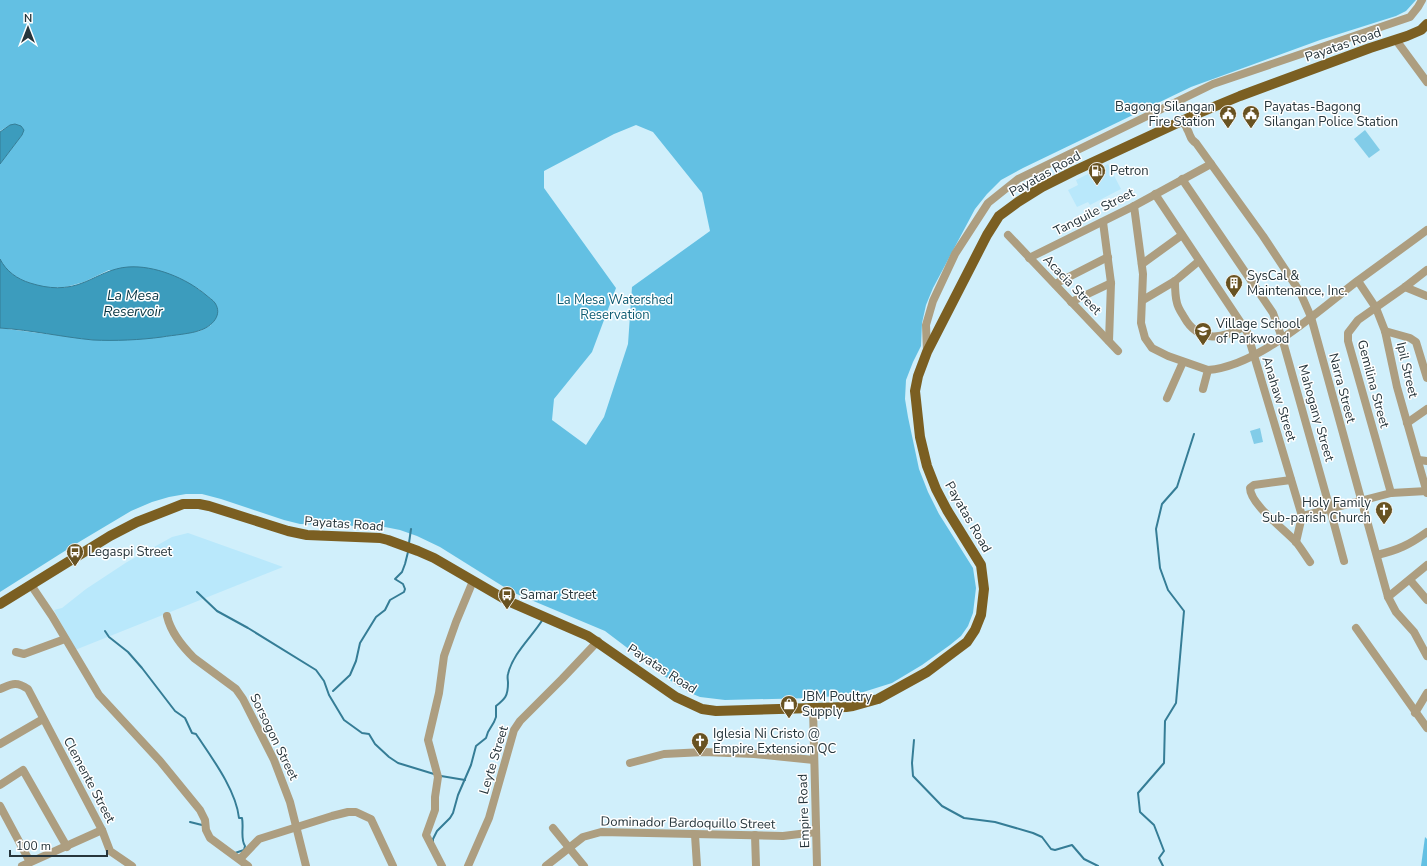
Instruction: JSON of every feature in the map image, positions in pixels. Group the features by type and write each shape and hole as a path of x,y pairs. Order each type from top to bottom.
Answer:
{"main road":[{"name":"Payatas Road","path":"0,604 110,536 136,522 176,506 191,504 218,508 297,533 312,536 380,538 434,558 508,601 598,641 669,693 702,709 716,711 854,706 886,695 927,672 967,642 975,630 981,615 984,589 981,565 947,510 936,489 927,466 922,449 915,391 918,376 927,352 988,235 1004,211 1031,194 1074,171 1182,120 1240,96 1370,48 1396,40 1426,27"}],"street":[{"path":"927,352 926,325 933,301 955,254 988,203 1018,178 1213,84 1410,17 1422,0"},
{"path":"1396,40 1427,82"},
{"name":"Narra Street","path":"1182,120 1189,131 1191,140 1196,143 1296,286 1311,317 1388,597 1396,612 1414,632 1427,656"},
{"name":"Tanguile Street","path":"1029,258 1134,206 1211,164"},
{"name":"Mahogany Street","path":"1182,179 1274,313 1344,561"},
{"name":"Anahaw Street","path":"1155,194 1247,332 1302,516"},
{"path":"1134,206 1142,264 1143,300 1140,323 1145,338 1152,348 1183,362 1208,370 1221,369 1253,356 1282,338 1427,230"},
{"path":"1103,222 1111,282 1109,341"},
{"name":"Acacia Street","path":"1008,235 1118,351"},
{"path":"1142,264 1182,235"},
{"path":"1055,284 1108,256"},
{"path":"1143,300 1175,281 1199,261"},
{"name":"Gemilina Street","path":"1391,493 1348,341 1348,333 1358,320 1427,270"},
{"path":"1175,281 1177,304 1189,326 1200,333 1216,337 1228,334 1243,327"},
{"name":"Ipil Street","path":"1358,281 1376,308 1386,331 1397,387 1407,423 1423,461 1427,492"},
{"path":"1071,302 1111,282"},
{"path":"1405,287 1427,296"},
{"path":"1386,331 1410,338 1416,342 1427,378"},
{"path":"1168,398 1183,362"},
{"path":"1203,389 1208,370"},
{"path":"1407,423 1427,409"},
{"path":"1291,480 1254,486 1250,488 1250,493 1271,518 1296,542 1310,562"},
{"path":"1296,542 1302,516 1391,493 1427,492"},
{"path":"1377,555 1398,550 1427,532"},
{"path":"1388,597 1427,565"},
{"path":"1410,580 1427,600"},
{"path":"442,866 426,835 435,810 434,797 438,777 428,740 439,693 444,656 473,581"},
{"path":"31,585 52,616 99,695 160,761 200,810 205,820 206,830 210,838 248,866"},
{"name":"Sorsogon Street","path":"167,616 170,627 189,653 236,689 243,699 274,760 290,802 306,866"},
{"path":"1356,628 1427,728"},
{"path":"16,652 24,654 65,639"},
{"name":"Leyte Street","path":"468,866 489,818 514,730 520,721 598,641"},
{"name":"Clemente Street","path":"0,689 13,684 21,684 28,689 102,830 110,851 131,866"},
{"path":"1416,713 1427,693"},
{"name":"Empire Road","path":"812,708 818,866"},
{"path":"0,744 43,719"},
{"path":"630,763 664,754 704,752 754,754 814,760"},
{"path":"0,785 23,770 67,847"},
{"path":"0,806 30,862"},
{"path":"240,859 259,839 332,816 348,812 356,812 371,819 393,866"},
{"path":"553,828 584,866"},
{"path":"22,866 102,830"},
{"name":"Dominador Bardoquillo Street","path":"546,866 583,837 601,832 784,836 816,832"},
{"path":"695,834 697,866"},
{"path":"755,835 756,866"}],"shaded area":[{"name":"La Mesa Watershed Reservation","path":"0,0 1416,0 1406,11 1396,16 1320,40 1191,87 1023,168 1001,180 987,194 975,209 933,288 926,305 922,323 921,346 906,380 905,399 919,469 928,492 939,514 973,568 976,588 973,613 968,626 961,636 922,665 892,683 857,694 813,698 725,700 700,697 675,684 605,631 512,592 440,547 417,536 385,527 300,524 202,494 186,494 169,497 131,511 0,592 0,328 93,340 161,337 200,331 211,325 214,302 199,289 171,275 109,270 84,282 66,287 45,288 21,280 5,269 0,259 0,164 22,135 10,125 0,131","holes":["636,125 653,132 702,193 710,231 632,287 628,344 604,417 586,445 552,420 554,399 592,352 616,288 544,188 544,171 614,134"]},
{"path":"1365,130 1380,150 1369,158 1354,139"},
{"path":"1108,164 1121,189 1090,205 1088,202 1077,207 1068,190 1078,185 1076,180"},
{"path":"1260,428 1263,442 1254,444 1250,431"},
{"path":"188,533 283,567 75,650 54,610 62,608 86,589 127,562 172,537"},
{"path":"1425,837 1427,839 1427,866 1421,866"}],"water":[{"path":"15,124 21,126 24,130 22,135 0,164 0,132 10,125"},
{"name":"La Mesa Reservoir","path":"0,259 12,274 21,279 37,285 58,288 78,285 116,269 138,267 159,270 189,283 206,295 215,303 218,312 217,316 209,326 197,331 136,340 93,340 0,328"}],"waterway":[{"path":"1163,866 1159,858 1164,851 1154,825 1140,812 1138,793 1164,763 1165,721 1176,703 1184,611 1168,590 1160,568 1156,529 1162,504 1177,487 1194,434"},
{"path":"409,543 411,529"},
{"path":"333,691 350,675 356,661 360,643 376,617 385,610 390,600 404,592 405,589 403,584 395,579 402,572 408,552"},
{"path":"197,592 217,611 248,628 316,670 324,681 329,695 344,720 362,733 369,734 375,744 389,757 398,763 434,774"},
{"path":"433,843 433,839 437,831 453,813 458,795 471,765 476,746 486,738 496,717 496,706 507,694 510,666 518,652 543,619"},
{"path":"105,631 109,637 128,652 175,711 185,718 192,733 196,734 222,774 233,796 239,818 242,818 243,840 245,846 244,850 235,853"},
{"path":"914,740 912,763 913,776 942,806 964,818 995,822 1033,833 1042,837 1051,849 1055,850 1072,845 1084,859 1098,866"},
{"path":"441,776 465,780"},
{"path":"190,822 202,825"}],"place":[{"name":"Bagong Silangan Fire Station","path":"1228,129"},
{"name":"Payatas-Bagong Silangan Police Station","path":"1251,129"},
{"name":"Petron","path":"1097,186"},
{"name":"SysCal & Maintenance, Inc.","path":"1234,298"},
{"name":"Village School of Parkwood","path":"1203,346"},
{"name":"Holy Family Sub-parish Church","path":"1384,525"},
{"name":"Legaspi Street","path":"75,567"},
{"name":"Samar Street","path":"507,610"},
{"name":"JBM Poultry Supply","path":"789,719"},
{"name":"Iglesia Ni Cristo @ Empire Extension QC","path":"700,756"}]}
